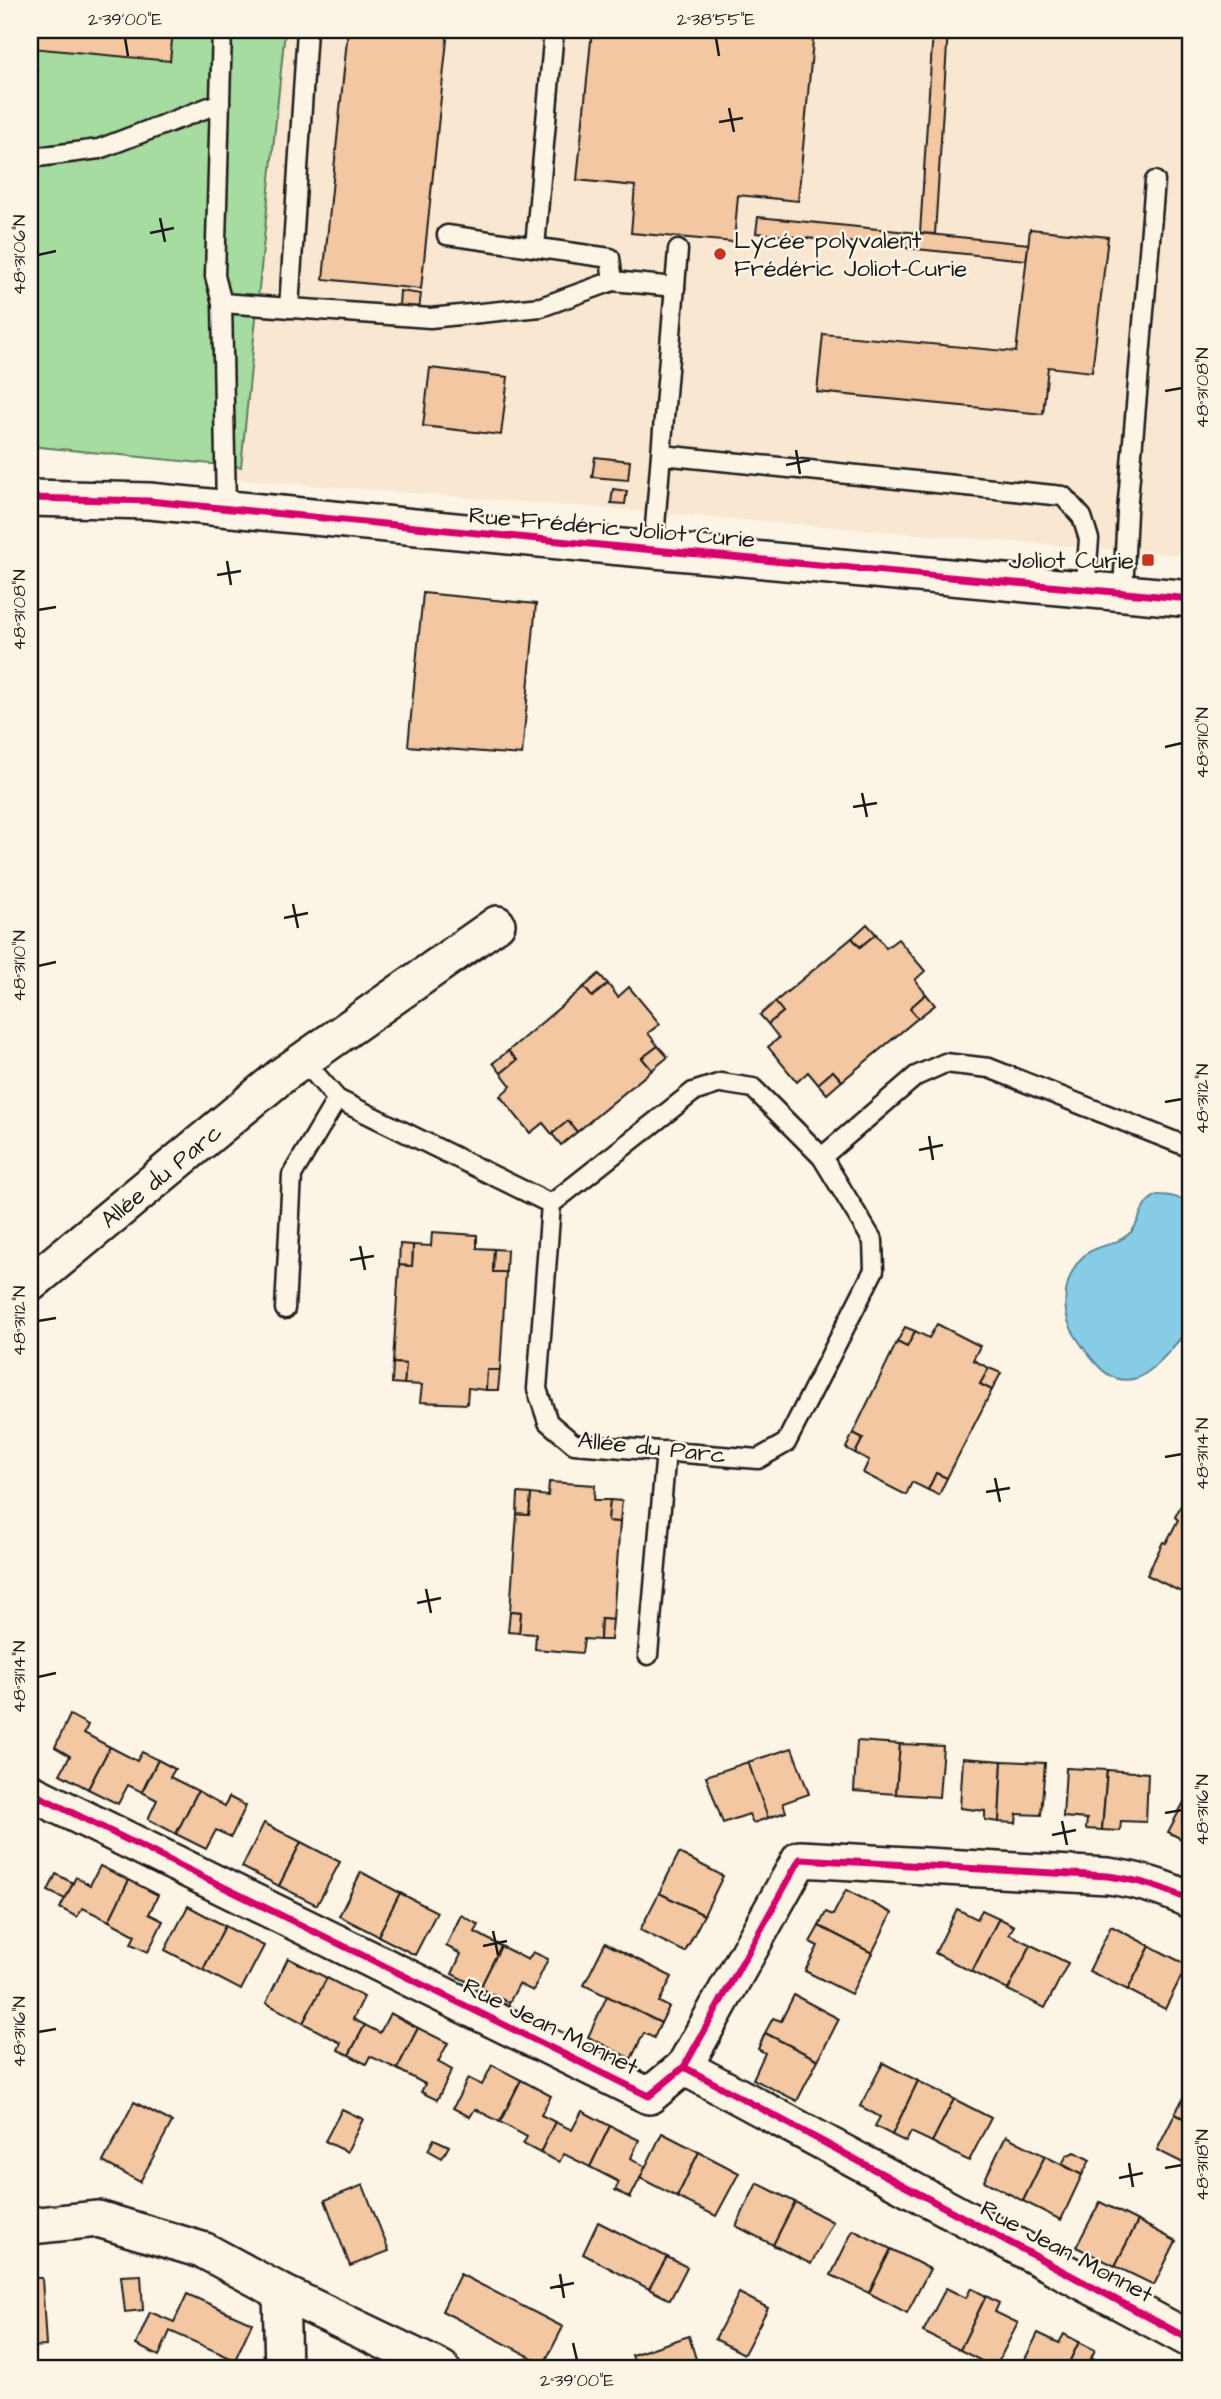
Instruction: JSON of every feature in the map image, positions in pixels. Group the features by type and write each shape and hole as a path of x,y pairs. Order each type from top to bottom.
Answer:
{"street":[{"name":"Rue Frédéric Joliot Curie","path":"30,498 149,501 1191,598"},
{"name":"Allée du Parc","path":"30,1284 281,1076 497,924"},
{"name":"Rue Jean Monnet","path":"30,1792 649,2096 684,2067 1191,2340"},
{"path":"684,2067 800,1859 1108,1876 1139,1880 1167,1889 1191,1901"},
{"path":"30,2226 98,2219 205,2251 281,2292 442,2369"},
{"path":"281,2292 283,2369"}],"lane":[{"path":"222,30 215,276 222,303 226,508"},
{"path":"289,308 307,30"},
{"path":"535,247 554,30"},
{"path":"30,158 99,149 220,103"},
{"path":"1123,593 1127,512 1155,181"},
{"path":"447,235 610,258 614,281"},
{"path":"653,550 678,250"},
{"path":"222,303 430,318 541,307 614,281 675,287"},
{"path":"662,455 1063,496 1082,517 1089,539 1085,589"},
{"path":"303,1060 337,1099 551,1204"},
{"path":"822,1157 916,1076 945,1063 989,1069 1191,1147"},
{"name":"Allée du Parc","path":"722,1083 753,1088 822,1157 873,1241 874,1270 786,1443 758,1459 574,1444 548,1422 537,1389 551,1204 693,1092 722,1083"},
{"path":"285,1309 292,1174 337,1099"},
{"path":"648,1655 666,1451"}],"shaded area":[{"name":"Lycée polyvalent Frédéric Joliot-Curie","path":"272,30 1191,30 1191,556 224,478"}],"green space":[{"path":"30,30 285,30 241,467 30,446"}],"water":[{"path":"1157,1195 1175,1197 1191,1206 1191,1327 1151,1369 1137,1378 1120,1379 1101,1368 1073,1332 1066,1312 1067,1288 1073,1270 1082,1258 1130,1233 1143,1208"}],"building":[{"path":"30,30 173,30 170,61 32,48 30,69"},
{"path":"348,30 448,30 421,289 323,279"},
{"path":"592,30 814,30 798,201 738,195 734,242 631,233 635,186 577,180"},
{"path":"933,30 948,30 935,234 920,233"},
{"path":"30,70 37,70 31,137 30,137"},
{"path":"758,217 1029,244 1026,260 756,233"},
{"path":"1030,229 1108,237 1092,372 1048,367 1043,414 817,392 823,334 1016,352"},
{"path":"400,291 421,294 419,309 399,306"},
{"path":"430,368 508,377 501,435 423,426"},
{"path":"595,457 630,461 628,480 592,477"},
{"path":"613,489 627,491 625,504 611,503"},
{"path":"423,593 536,604 522,755 408,746"},
{"path":"867,924 876,934 860,947 852,938"},
{"path":"876,934 886,948 898,939 925,971 915,980 926,994 910,1008 918,1018 842,1081 833,1071 818,1084 808,1072 797,1082 768,1047 779,1038 768,1024 783,1012 775,1002 852,938 860,947"},
{"path":"599,974 608,984 592,997 584,987"},
{"path":"608,984 618,997 629,987 660,1024 648,1033 658,1046 642,1058 652,1070 577,1132 568,1121 552,1134 543,1123 530,1133 500,1096 511,1086 501,1073 517,1060 508,1051 584,987 592,997"},
{"path":"926,994 935,1005 918,1018 910,1008"},
{"path":"775,1002 783,1012 768,1024 760,1015"},
{"path":"658,1046 668,1057 652,1070 642,1058"},
{"path":"508,1051 517,1060 501,1073 493,1063"},
{"path":"833,1071 842,1081 827,1094 818,1084"},
{"path":"568,1121 577,1132 561,1145 552,1134"},
{"path":"432,1232 477,1235 477,1248 494,1249 493,1272 506,1272 500,1370 487,1370 486,1390 468,1388 467,1404 420,1402 422,1385 404,1384 406,1364 393,1363 399,1265 412,1266 413,1245 431,1246"},
{"path":"400,1244 413,1245 412,1266 399,1265"},
{"path":"494,1249 507,1250 506,1272 493,1272"},
{"path":"937,1324 980,1346 973,1360 989,1368 980,1384 992,1390 947,1478 936,1473 928,1490 912,1482 906,1495 863,1473 869,1460 855,1453 863,1438 853,1433 897,1342 907,1347 915,1331 929,1338"},
{"path":"905,1327 915,1331 907,1347 897,1342"},
{"path":"393,1363 406,1364 404,1384 392,1383"},
{"path":"989,1368 1001,1373 992,1390 980,1384"},
{"path":"487,1370 500,1370 498,1390 486,1390"},
{"path":"853,1433 863,1438 855,1453 846,1448"},
{"path":"936,1473 947,1478 939,1495 928,1490"},
{"path":"549,1482 595,1485 594,1500 610,1500 608,1521 620,1522 613,1620 601,1619 600,1640 584,1639 582,1653 535,1649 536,1634 519,1633 521,1612 510,1611 517,1514 529,1515 531,1494 548,1496"},
{"path":"1191,1486 1191,1597 1147,1575 1163,1542 1166,1543 1178,1520 1175,1517"},
{"path":"518,1493 531,1494 529,1515 517,1514"},
{"path":"610,1500 622,1501 620,1522 608,1521"},
{"path":"510,1611 521,1612 519,1633 508,1632"},
{"path":"601,1619 613,1620 611,1640 600,1640"},
{"path":"70,1715 88,1725 84,1733 110,1747 88,1789 60,1774 70,1756 55,1747"},
{"path":"857,1741 900,1744 896,1794 854,1791"},
{"path":"900,1744 943,1746 939,1797 896,1794"},
{"path":"110,1747 137,1761 142,1752 158,1760 142,1792 128,1785 118,1804 88,1789"},
{"path":"792,1748 809,1794 783,1803 786,1812 768,1818 748,1762"},
{"path":"963,1758 1002,1761 999,1822 985,1820 985,1811 960,1808"},
{"path":"158,1760 175,1769 170,1777 198,1791 176,1834 148,1819 157,1800 142,1792"},
{"path":"1002,1761 1045,1763 1041,1815 1017,1814 1016,1823 999,1822"},
{"path":"748,1762 768,1818 753,1823 749,1814 723,1823 706,1776"},
{"path":"1066,1768 1107,1770 1102,1830 1086,1829 1087,1819 1063,1817"},
{"path":"1107,1770 1148,1773 1146,1822 1121,1821 1120,1831 1102,1830"},
{"path":"1191,1789 1191,1844 1168,1832"},
{"path":"198,1791 225,1806 229,1797 246,1806 231,1837 216,1830 206,1849 176,1834"},
{"path":"264,1823 301,1842 279,1886 242,1867"},
{"path":"301,1842 340,1862 317,1905 279,1886"},
{"path":"679,1853 723,1876 704,1915 659,1893"},
{"path":"100,1866 129,1880 109,1921 83,1908 77,1917 60,1908 76,1877 90,1885"},
{"path":"361,1872 400,1893 378,1936 339,1916"},
{"path":"56,1874 73,1883 65,1899 48,1891"},
{"path":"129,1880 158,1895 149,1914 163,1921 148,1952 131,1944 135,1935 109,1921"},
{"path":"846,1890 892,1913 872,1953 819,1926 826,1912 833,1915"},
{"path":"400,1893 437,1912 415,1955 378,1936"},
{"path":"659,1893 704,1915 685,1952 640,1930"},
{"path":"188,1906 225,1926 203,1970 165,1950"},
{"path":"957,1909 977,1919 982,1910 999,1918 972,1972 935,1953"},
{"path":"461,1915 479,1925 475,1932 501,1946 480,1988 452,1974 461,1954 446,1946"},
{"path":"999,1918 1014,1926 1009,1934 1031,1945 1008,1990 972,1972"},
{"path":"225,1926 264,1946 241,1990 203,1970"},
{"path":"819,1926 872,1953 851,1994 805,1971 818,1946 810,1942"},
{"path":"1111,1926 1150,1946 1128,1990 1089,1971"},
{"path":"605,1943 672,1977 659,2002 669,2007 661,2023 584,1985"},
{"path":"1031,1945 1068,1963 1045,2008 1008,1990"},
{"path":"501,1946 528,1960 533,1952 548,1959 533,1991 519,1984 509,2003 480,1988"},
{"path":"1150,1946 1187,1965 1165,2009 1128,1990"},
{"path":"288,1958 327,1978 303,2023 266,2003"},
{"path":"327,1978 364,1997 353,2019 365,2025 349,2055 338,2050 341,2043 303,2023"},
{"path":"794,1995 839,2019 818,2060 765,2033 773,2018 781,2021"},
{"path":"607,1996 661,2023 654,2038 644,2033 631,2059 588,2037"},
{"path":"390,2013 418,2028 397,2069 370,2056 366,2064 349,2055 365,2025 380,2033"},
{"path":"418,2028 448,2043 438,2062 452,2070 437,2100 421,2092 425,2084 397,2069"},
{"path":"765,2033 818,2060 797,2101 753,2079 765,2053 758,2049"},
{"path":"883,2063 918,2081 892,2135 875,2126 880,2117 860,2106"},
{"path":"492,2065 521,2080 500,2122 475,2109 470,2117 453,2108 468,2078 482,2085"},
{"path":"521,2080 551,2096 541,2115 555,2122 540,2153 523,2144 527,2137 500,2122"},
{"path":"918,2081 954,2099 932,2142 911,2132 906,2142 892,2135"},
{"path":"1191,2082 1191,2122 1175,2114"},
{"path":"954,2099 991,2118 969,2161 932,2142"},
{"path":"134,2102 172,2122 140,2182 103,2162"},
{"path":"342,2109 363,2119 347,2152 325,2141"},
{"path":"582,2111 610,2126 590,2167 564,2154 559,2162 540,2153 555,2122 572,2130"},
{"path":"1175,2114 1191,2122 1191,2167 1157,2150"},
{"path":"610,2126 639,2140 631,2158 646,2167 630,2198 615,2190 619,2182 590,2167"},
{"path":"662,2133 699,2152 677,2197 640,2178"},
{"path":"1006,2136 1045,2156 1023,2201 984,2181"},
{"path":"434,2139 449,2146 442,2158 428,2150"},
{"path":"699,2152 739,2173 716,2216 677,2197"},
{"path":"1075,2152 1090,2160 1082,2175 1062,2164 1067,2155"},
{"path":"1045,2156 1082,2175 1061,2220 1023,2201"},
{"path":"757,2183 795,2202 773,2245 736,2226"},
{"path":"363,2185 389,2251 350,2266 325,2200"},
{"path":"795,2202 833,2222 811,2264 773,2245"},
{"path":"1100,2202 1138,2221 1115,2266 1076,2247"},
{"path":"1138,2221 1176,2241 1154,2285 1115,2266"},
{"path":"598,2222 667,2257 649,2289 583,2254"},
{"path":"853,2230 891,2249 869,2293 831,2275"},
{"path":"891,2249 930,2269 907,2313 869,2293"},
{"path":"667,2257 687,2267 670,2300 649,2289"},
{"path":"460,2274 563,2327 544,2364 442,2311"},
{"path":"141,2275 143,2310 125,2312 121,2276"},
{"path":"30,2278 42,2278 46,2346 30,2347"},
{"path":"946,2288 966,2298 971,2288 986,2296 960,2350 923,2332"},
{"path":"739,2293 768,2308 744,2354 715,2339"},
{"path":"187,2294 252,2323 235,2360 170,2331 159,2356 136,2345 150,2312 174,2322"},
{"path":"986,2296 999,2303 995,2312 1018,2323 995,2368 960,2350"},
{"path":"1038,2333 1059,2343 1064,2334 1079,2342 1066,2369 1020,2369"},
{"path":"689,2336 699,2369 637,2369 632,2355"},
{"path":"1079,2342 1095,2350 1091,2358 1112,2369 1066,2369"}],"cycle path":[{"path":"30,498 149,501 1191,599"},
{"path":"30,1792 649,2096 684,2067 1191,2340"},
{"path":"684,2067 800,1859 1108,1876 1151,1885 1191,1901"}],"place":[{"name":"Lycée polyvalent Frédéric Joliot-Curie","path":"720,254"},
{"name":"Joliot Curie","path":"1148,560"}]}
